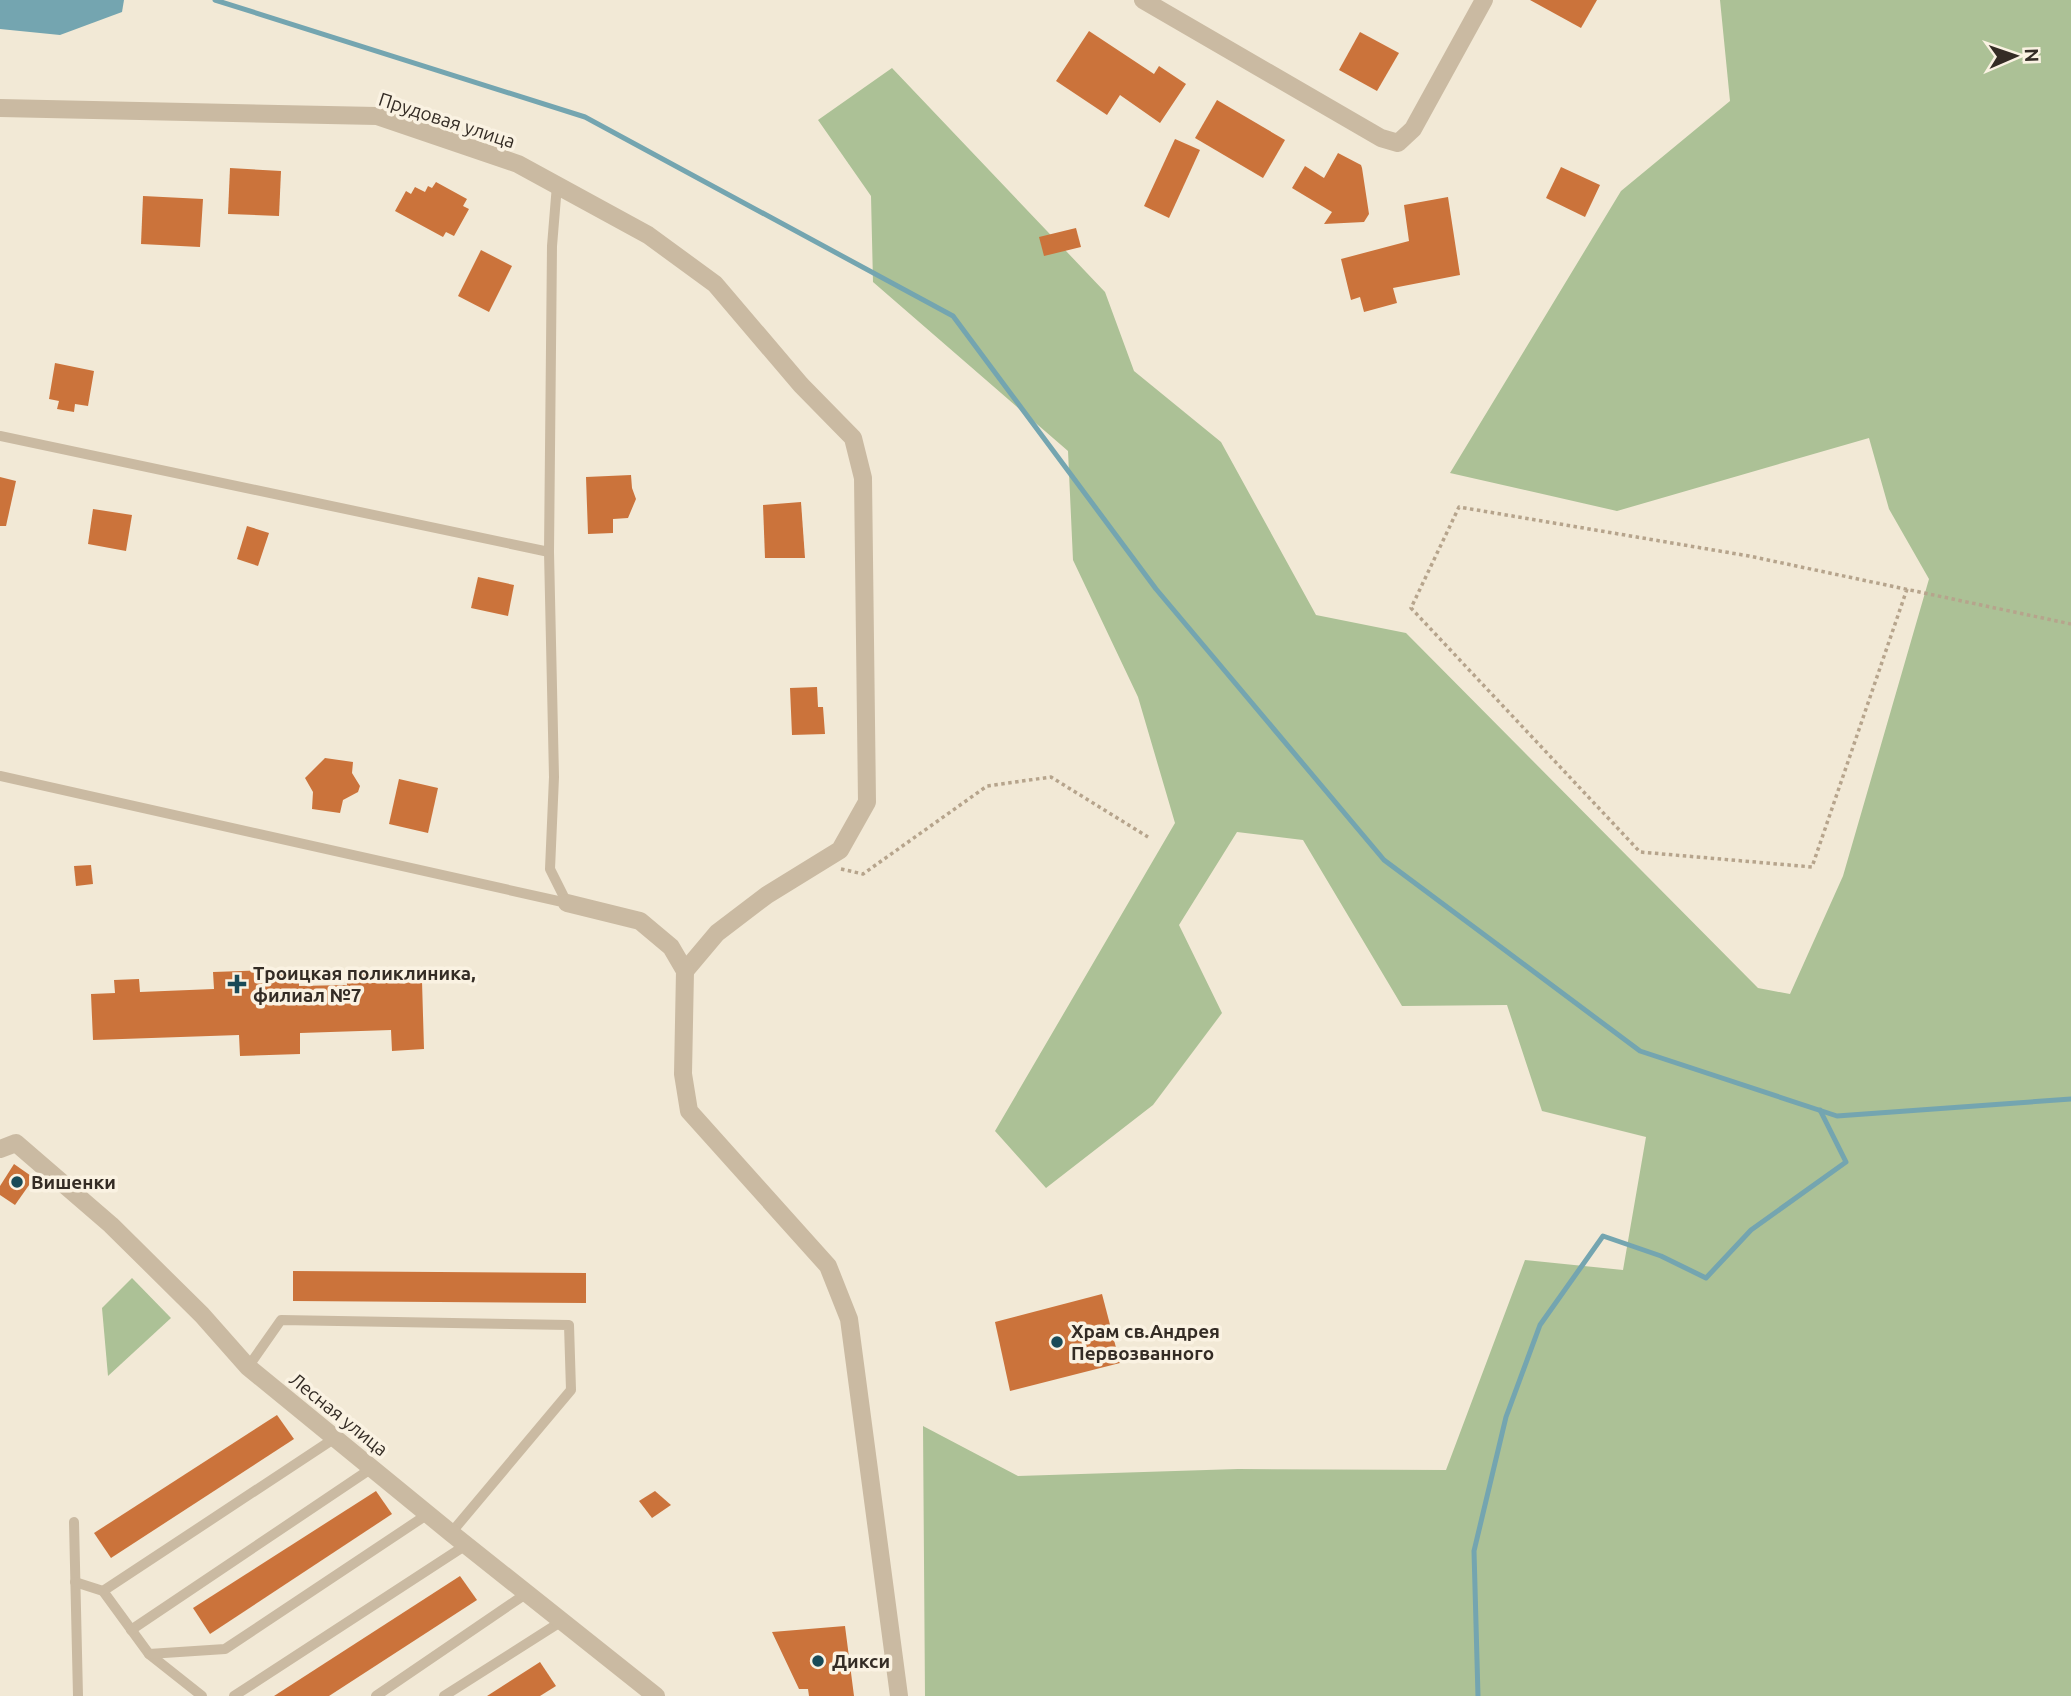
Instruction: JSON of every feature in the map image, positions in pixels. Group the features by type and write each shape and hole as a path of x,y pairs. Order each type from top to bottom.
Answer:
{"street":[{"path":"1143,0 1381,138 1398,143 1413,129 1484,0"},
{"name":"Прудовая улица","path":"0,108 377,116 518,164 648,235 715,284 801,386 853,438 863,478 867,802 840,850 767,895 717,933 685,971"},
{"path":"567,903 640,921 671,947 685,971 683,1074 689,1111 828,1266 849,1319 899,1696"},
{"name":"Лесная улица","path":"0,1131 8,1146 111,1224 202,1315 248,1367 656,1696"}],"lane":[{"path":"557,185 552,246 550,552 554,777 550,869 567,903"},
{"path":"0,436 550,552"},
{"path":"0,776 567,903"},
{"path":"248,1367 281,1320 569,1325 571,1390 451,1533"},
{"path":"103,1591 335,1438"},
{"path":"131,1630 372,1468"},
{"path":"149,1654 225,1649 429,1514"},
{"path":"74,1522 78,1696"},
{"path":"234,1696 466,1545"},
{"path":"75,1582 103,1591 149,1654 202,1696"},
{"path":"376,1696 527,1593"},
{"path":"444,1696 562,1621"}],"path":[{"path":"1907,589 1812,867 1640,852 1411,608 1459,507 1749,556 1907,589 2071,624"},
{"path":"818,864 863,874 987,786 1051,777 1148,836"}],"green space":[{"path":"1720,0 2071,0 2071,1696 925,1696 923,1426 1018,1476 1238,1469 1446,1470 1525,1260 1623,1270 1646,1137 1542,1111 1507,1005 1402,1006 1303,840 1237,832 1179,925 1222,1013 1153,1105 1046,1188 995,1131 1175,823 1138,697 1073,560 1068,451 873,282 871,196 818,120 892,68 1105,292 1134,371 1221,442 1316,615 1406,633 1758,988 1790,994 1843,876 1929,579 1889,509 1869,438 1617,511 1450,473 1621,191 1730,101"},
{"path":"132,1278 171,1318 108,1376 102,1308"}],"water":[{"path":"0,0 124,0 122,12 60,35 0,29"}],"building":[{"path":"1530,0 1597,0 1581,28"},
{"path":"1089,31 1154,74 1159,66 1186,84 1160,123 1120,95 1107,115 1056,81"},
{"path":"1360,32 1399,53 1377,91 1339,70"},
{"path":"1217,100 1285,140 1263,178 1195,138"},
{"path":"1175,139 1200,150 1169,218 1144,206"},
{"path":"1338,153 1361,165 1369,214 1364,222 1324,224 1332,212 1292,188 1305,166 1324,178"},
{"path":"1561,167 1600,185 1585,217 1546,198"},
{"path":"230,168 281,171 279,216 228,214"},
{"path":"436,182 467,199 463,206 469,209 454,236 446,232 443,237 395,211 406,191 411,194 415,187 425,192 428,186 432,188"},
{"path":"143,196 203,199 200,247 141,244"},
{"path":"1448,197 1460,275 1393,288 1397,303 1364,312 1360,297 1351,300 1341,259 1409,241 1404,205"},
{"path":"1076,228 1081,247 1044,256 1039,237"},
{"path":"481,250 512,266 489,312 458,296"},
{"path":"55,363 94,371 88,406 75,404 74,412 57,409 59,401 49,399"},
{"path":"631,475 636,499 628,518 613,519 613,533 588,534 586,477"},
{"path":"0,477 16,481 6,526 0,526"},
{"path":"801,502 805,558 765,558 763,505"},
{"path":"93,509 132,515 126,551 88,544"},
{"path":"247,526 269,533 258,566 237,559"},
{"path":"478,577 514,585 508,616 471,608"},
{"path":"817,687 818,707 823,707 825,734 792,735 790,688"},
{"path":"325,758 353,762 352,773 360,786 358,792 343,800 340,813 312,809 313,792 305,778"},
{"path":"399,779 438,788 428,833 389,824"},
{"path":"91,865 93,884 76,886 74,866"},
{"path":"299,969 299,986 347,985 346,970 371,969 372,983 422,981 424,1049 392,1051 391,1030 300,1033 300,1054 240,1056 239,1035 93,1040 91,994 115,993 114,980 139,979 140,992 214,989 213,972"},
{"name":"Вишенки","path":"14,1164 34,1178 15,1205 0,1195 0,1186"},
{"path":"293,1271 586,1273 586,1303 293,1301"},
{"name":"Храм св.Андрея Первозванного","path":"1102,1294 1120,1363 1010,1391 995,1322"},
{"path":"277,1415 294,1439 111,1558 94,1533"},
{"path":"376,1491 392,1514 210,1634 193,1608"},
{"path":"655,1491 671,1505 652,1518 639,1501"},
{"path":"460,1576 477,1600 329,1696 274,1696"},
{"name":"Дикси","path":"845,1626 854,1696 809,1696 808,1689 799,1689 772,1632"},
{"path":"540,1662 556,1686 540,1696 487,1696"}],"waterway":[{"path":"215,0 585,117 953,316 1156,589 1384,860 1640,1051 1837,1116 2071,1099"},
{"path":"1478,1696 1474,1551 1506,1417 1540,1325 1603,1236 1661,1256 1706,1278 1751,1230 1846,1162 1820,1110"}],"place":[{"name":"Троицкая поликлиника, филиал №7","path":"237,984"},
{"name":"Вишенки","path":"17,1182"},
{"name":"Храм св.Андрея Первозванного","path":"1057,1342"},
{"name":"Дикси","path":"818,1661"}]}
